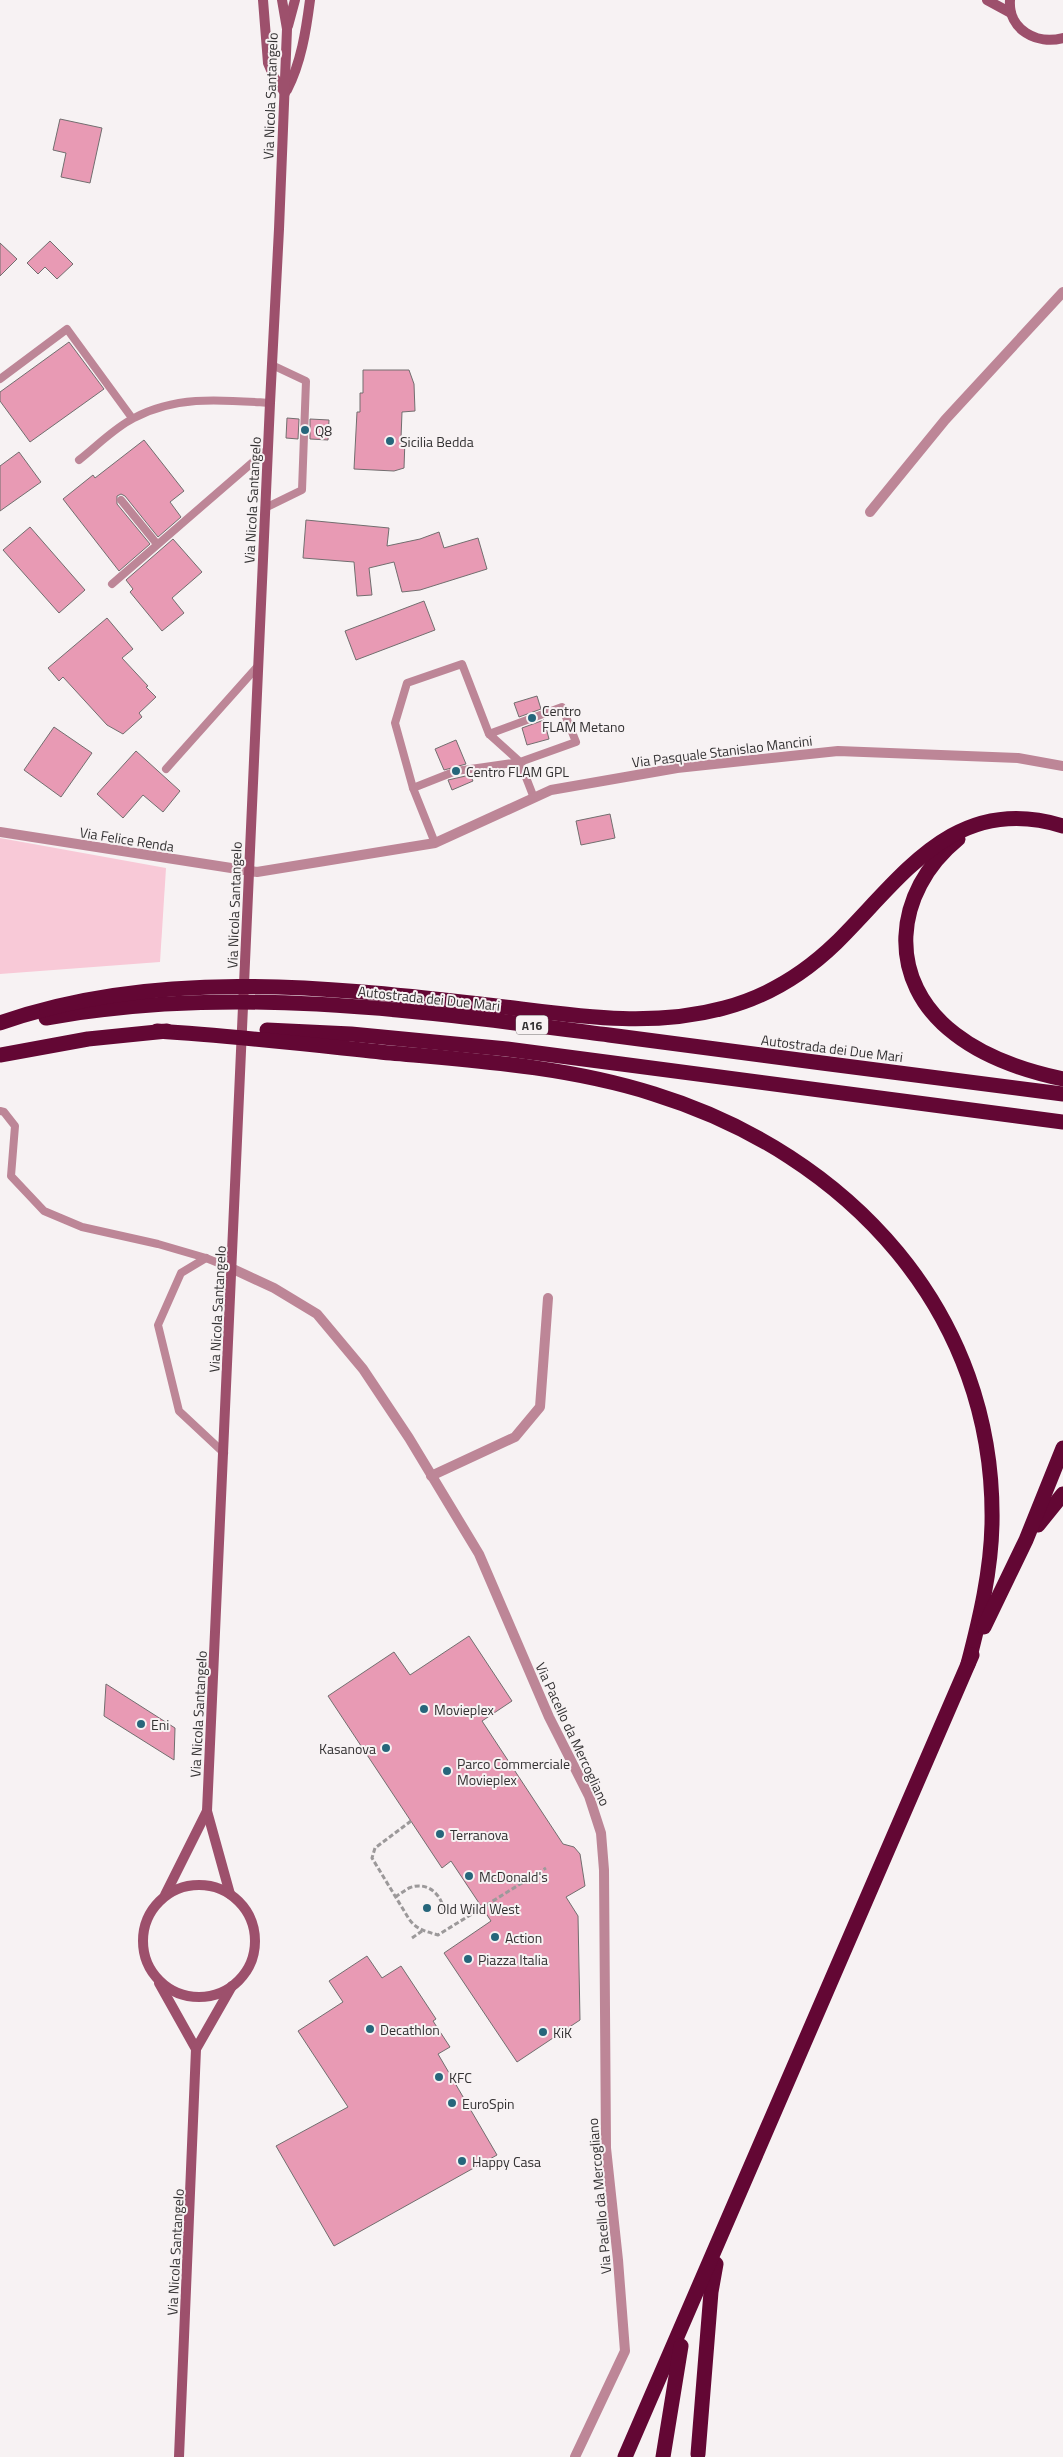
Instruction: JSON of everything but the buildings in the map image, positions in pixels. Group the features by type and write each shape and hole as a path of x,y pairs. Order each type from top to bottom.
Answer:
{"highway":[{"path":"0,1025 34,1011 87,999 157,990 214,987 272,987 352,991 598,1018 647,1019 701,1013 747,1001 792,978 835,944 908,866 926,850 946,838 993,821 1012,818 1034,819 1063,826"},
{"path":"970,828 936,860 915,892 906,929 909,971 926,1002 954,1034 992,1056 1014,1066 1063,1078"},
{"name":"Autostrada dei Due Mari","path":"0,1025 88,1011 157,1004 272,1002 352,1006 511,1023 1063,1094"},
{"name":"A16","path":"0,1054 88,1039 157,1031 273,1030 448,1043 1063,1122"},
{"path":"157,1031 265,1039 506,1064 584,1076 653,1093 688,1105 757,1137 819,1176 873,1223 911,1268 942,1318 975,1401 989,1467 992,1524 987,1580 968,1664"},
{"path":"625,2457 968,1664 1026,1540 1063,1448"},
{"path":"1026,1540 1063,1494"},
{"path":"698,2454 711,2292 724,2228"},
{"path":"663,2457 677,2362 691,2306"}],"main road":[{"path":"263,0 268,63 285,94 294,77 304,40 310,0"},
{"name":"Via Nicola Santangelo","path":"230,1894 207,1811 285,94 287,30 282,0"},
{"path":"287,30 295,0"},
{"path":"987,0 1011,13"},
{"path":"1010,0 1011,13 1017,25 1026,34 1037,39 1050,41 1063,38"},
{"name":"Via Nicola Santangelo","path":"196,2049 154,1976 146,1960 142,1943 144,1926 152,1909 165,1895 207,1811"},
{"name":"Via Nicola Santangelo","path":"165,1895 180,1887 197,1884 214,1887 230,1894 243,1906 252,1921 255,1938 253,1956 246,1972 232,1986 196,2049 179,2457"},
{"name":"Via Nicola Santangelo","path":"154,1976 167,1987 183,1995 200,1997 217,1994 232,1986"}],"street":[{"path":"870,512 946,420 1063,292"},
{"name":"Via Pasquale Stanislao Mancini","path":"249,872 302,866 435,843 551,790 677,768 838,751 1018,758 1063,766"},
{"name":"Via Felice Renda","path":"0,832 249,872"},
{"name":"Via Pacello da Mercogliano","path":"232,1269 274,1288 316,1314 363,1369 479,1554 549,1717 589,1796 601,1833 604,1870 606,2148 618,2260 625,2351 575,2457"},
{"path":"431,1476 515,1437 540,1407 548,1298"}],"lane":[{"path":"0,379 67,329 132,418"},
{"path":"265,508 302,490 305,430 306,381 272,365"},
{"path":"79,460 132,418 158,406 181,401 223,400 270,403"},
{"path":"112,584 268,449"},
{"path":"121,500 157,544"},
{"path":"435,843 413,788 396,723 407,683 462,664 489,734 520,762 534,798"},
{"path":"166,769 258,666"},
{"path":"413,788 456,771 520,762 576,742 562,706 489,734"},
{"path":"0,1111 4,1112 15,1126 11,1176 44,1211 82,1226 206,1258 232,1269"},
{"path":"206,1258 181,1273 158,1325 179,1411 224,1453"}],"path":[{"path":"411,1821 374,1848 372,1858 414,1927 422,1931 438,1936 546,1868"},
{"path":"395,1897 410,1888 424,1887 432,1889 440,1898 444,1907 444,1914"},
{"path":"412,1938 422,1931"}],"shaded area":[{"path":"0,838 166,868 160,962 0,974"}],"place":[{"name":"Q8","path":"305,430"},
{"name":"Sicilia Bedda","path":"390,441"},
{"name":"Centro FLAM Metano","path":"532,718"},
{"name":"Centro FLAM GPL","path":"456,771"},
{"name":"Movieplex","path":"424,1709"},
{"name":"Eni","path":"141,1724"},
{"name":"Kasanova","path":"386,1748"},
{"name":"Parco Commerciale Movieplex","path":"447,1771"},
{"name":"Terranova","path":"440,1834"},
{"name":"McDonald's","path":"469,1876"},
{"name":"Old Wild West","path":"427,1908"},
{"name":"Action","path":"495,1937"},
{"name":"Piazza Italia","path":"468,1959"},
{"name":"Decathlon","path":"370,2029"},
{"name":"KiK","path":"543,2032"},
{"name":"KFC","path":"439,2077"},
{"name":"EuroSpin","path":"452,2103"},
{"name":"Happy Casa","path":"462,2161"}]}
